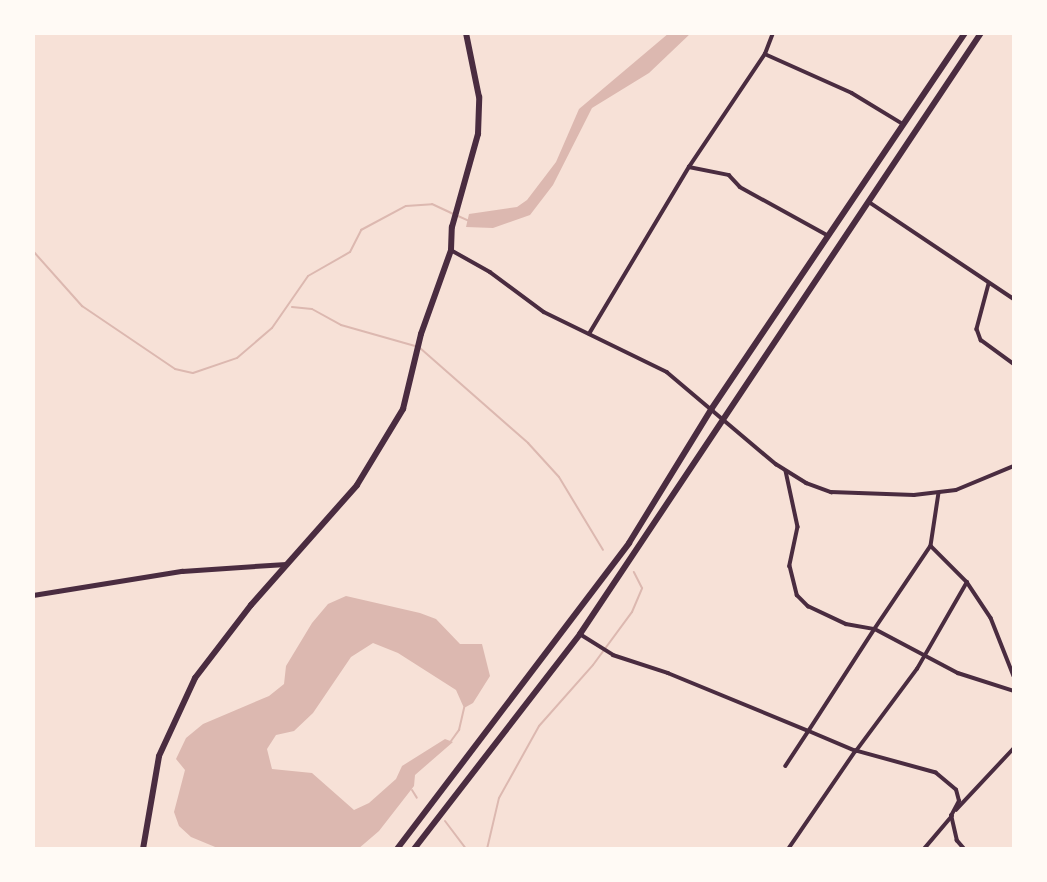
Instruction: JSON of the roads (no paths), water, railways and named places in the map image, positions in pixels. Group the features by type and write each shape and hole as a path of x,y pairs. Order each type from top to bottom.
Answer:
{"main road":[{"path":"143,849 159,756 183,698 214,651 357,485 390,436 406,401 421,334 451,250 452,226 460,207 480,119 466,33"},
{"path":"397,849 629,543 712,408 965,33"},
{"path":"414,849 580,634 721,417 981,33"}],"street":[{"path":"589,334 689,167 765,54 773,33"},
{"path":"765,54 852,93 905,124"},
{"path":"689,167 729,174 740,187 830,236"},
{"path":"869,202 1014,299"},
{"path":"451,250 490,272 522,299 667,372 786,471 831,492 914,495 956,490 1014,468"},
{"path":"989,284 977,329 981,340 1014,364"},
{"path":"786,766 931,546 938,493 1014,468"},
{"path":"786,471 798,527 790,566 797,595 808,606 846,624 875,629 926,652 958,673 1014,691"},
{"path":"931,546 967,582 991,618 1014,676"},
{"path":"33,595 168,573 288,564"},
{"path":"789,849 926,652 967,582"},
{"path":"580,634 613,656 668,673 856,751 936,773 956,790 959,801 951,816 957,841 964,849"},
{"path":"923,849 1014,748"}],"waterway":[{"path":"33,251 82,306 175,369 193,373 237,358 272,328 308,276 350,252 361,230 406,206 432,204 453,214"},
{"path":"458,216 469,221"},
{"path":"292,307 312,309 341,325 415,346"},
{"path":"420,348 528,443 559,477 603,550"},
{"path":"487,849 499,798 539,726 593,665 632,612 642,588 634,572"},
{"path":"451,741 459,730 464,708"},
{"path":"412,790 417,798"},
{"path":"445,821 466,849"}]}
